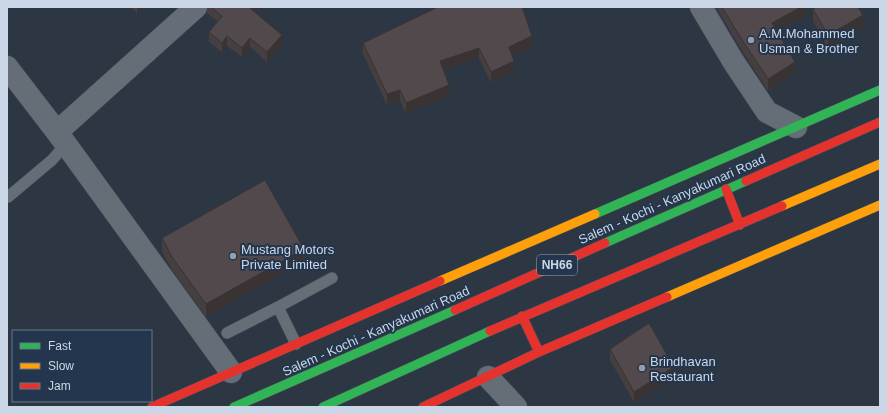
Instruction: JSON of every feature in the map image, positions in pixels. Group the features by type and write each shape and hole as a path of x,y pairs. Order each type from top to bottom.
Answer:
{"main road":[{"path":"152,407 880,90"},
{"name":"Salem - Kochi - Kanyakumari Road","path":"234,407 880,122"},
{"name":"NH66","path":"323,407 522,316 740,225 880,164"},
{"path":"726,189 740,225"},
{"path":"423,407 539,352 880,205"},
{"path":"522,316 539,352"}],"street":[{"path":"61,138 196,7"},
{"path":"701,7 733,61 767,112 796,127"},
{"path":"7,67 61,138 231,372"},
{"path":"488,377 516,407"}],"lane":[{"path":"8,197 52,160 61,138"},
{"path":"227,333 278,308 332,278"},
{"path":"278,308 296,344"}],"building":[{"path":"211,7 252,7 250,8 282,35 267,52 250,38 242,48 227,36 222,43 209,32 222,16"},
{"path":"438,7 522,7 532,36 509,47 514,61 491,72 479,48 440,61 449,85 406,103 400,90 387,94 363,43"},
{"path":"722,7 801,7 772,23 795,62 768,79"},
{"path":"816,7 858,7 863,15 828,35 813,9"},
{"name":"Mustang Motors Private Limited","path":"265,180 304,249 206,304 172,257 162,238"},
{"name":"Brindhavan Restaurant","path":"649,323 674,367 634,392 610,349"}],"traffic: fast":[{"path":"595,214 880,90"},
{"path":"605,243 746,181"},
{"path":"234,407 455,310"},
{"path":"323,407 490,331"}],"traffic: slow":[{"path":"782,206 880,164"},
{"path":"667,297 880,205"},
{"path":"440,281 595,214"}],"traffic: jam":[{"path":"746,181 880,122"},
{"path":"726,189 740,225"},
{"path":"490,331 782,206"},
{"path":"455,310 605,243"},
{"path":"152,407 440,281"},
{"path":"423,407 539,352 667,297"},
{"path":"522,316 539,352"}],"place":[{"name":"A.M.Mohammed Usman & Brother","path":"751,40"},
{"name":"Mustang Motors Private Limited","path":"233,256"},
{"name":"Brindhavan Restaurant","path":"642,368"}]}
